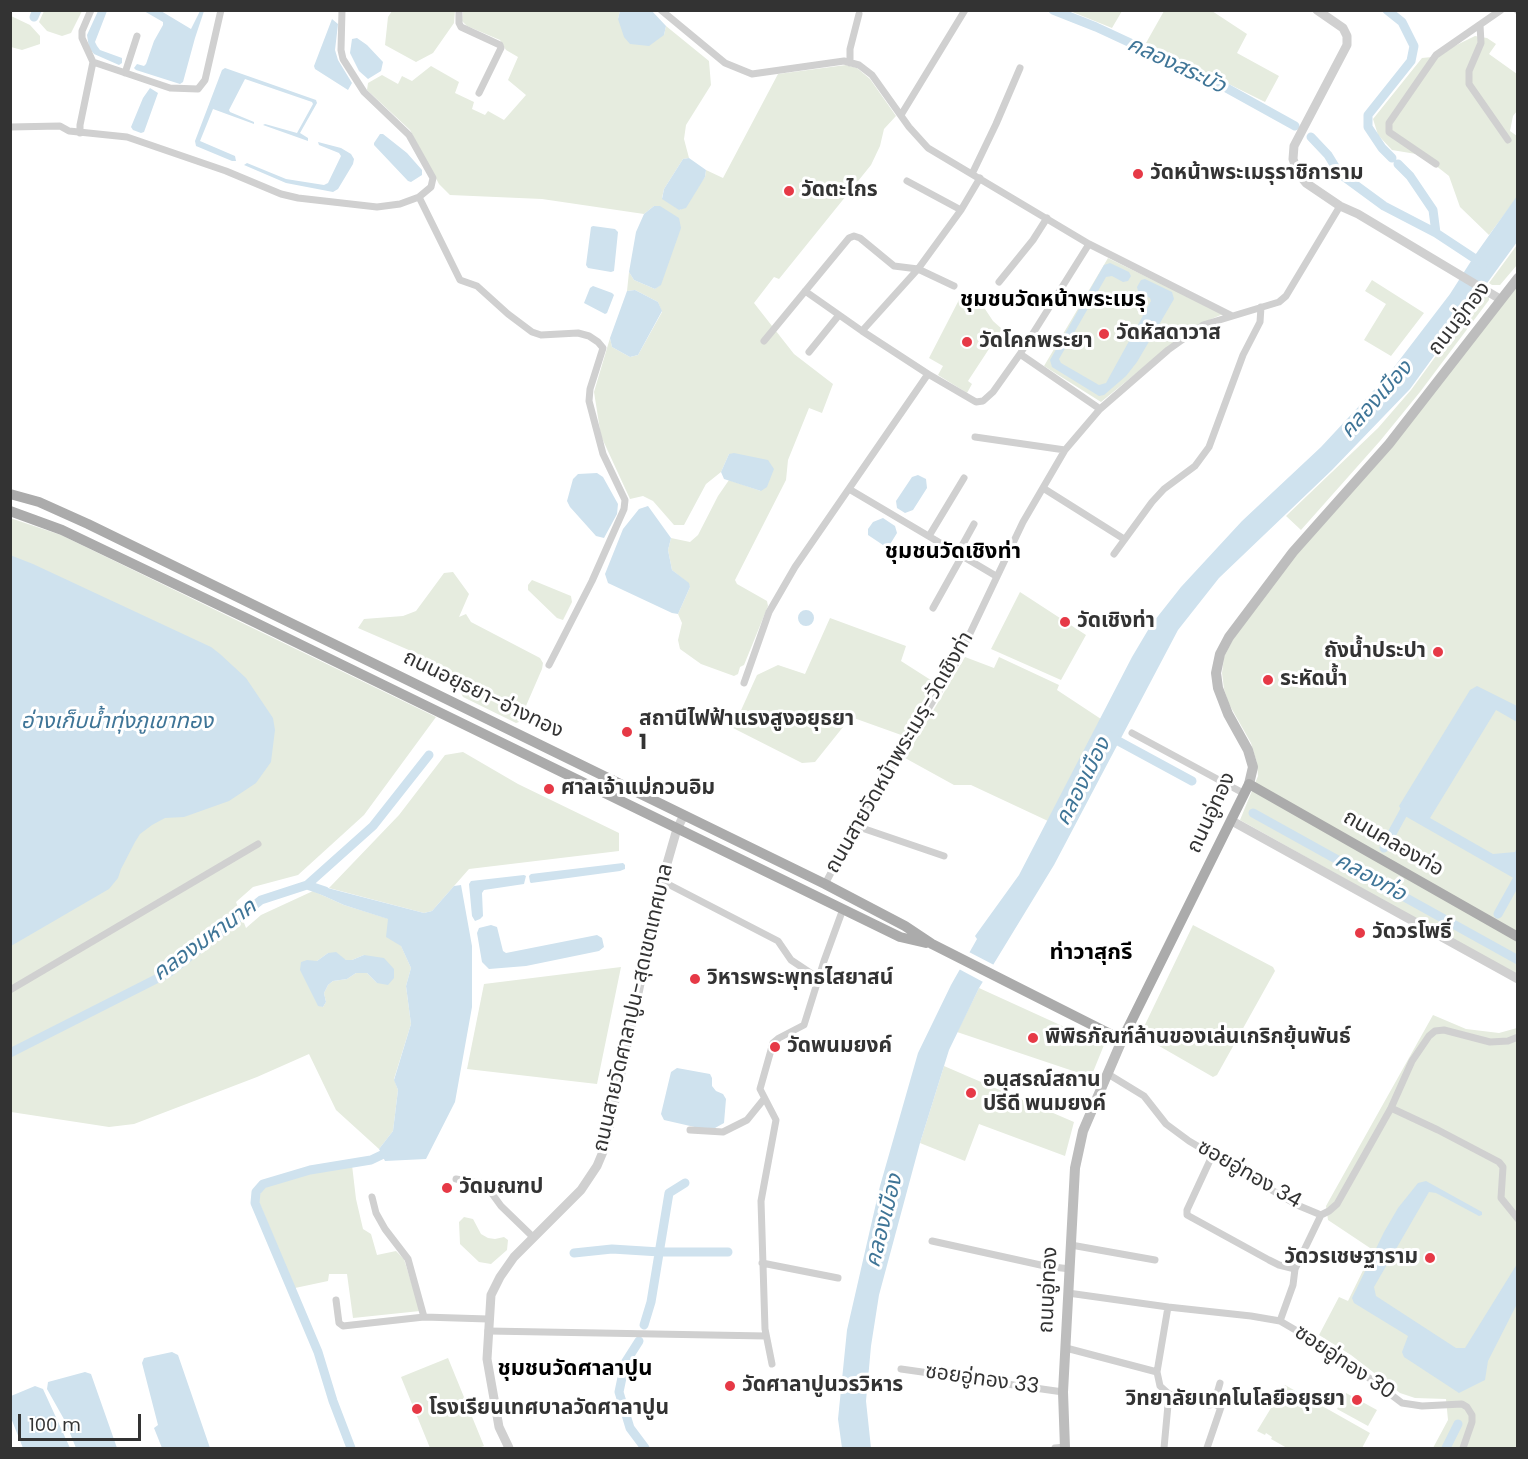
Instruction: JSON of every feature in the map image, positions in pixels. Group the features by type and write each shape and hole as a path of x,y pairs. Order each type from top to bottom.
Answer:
{"main road":[{"name":"ถนนอู่ทอง","path":"1061,1448 1075,1168 1083,1131 1122,1040 1247,789 1253,766 1248,750 1228,714 1218,688 1216,673 1220,654 1293,552 1389,444 1496,296 1518,278"},
{"name":"ถนนอยุธยา-อ่างทอง","path":"10,494 39,502 88,524 825,884 905,926 932,944 1122,1040"},
{"name":"ถนนอยุธยา-อ่างทอง","path":"10,511 62,530 900,937 932,944"},
{"name":"ถนนคลองท่อ","path":"1247,789 1518,936"}],"street":[{"path":"80,133 93,62 82,38 82,31 92,10"},
{"path":"93,62 170,88 201,88 205,80 221,10"},
{"path":"10,127 60,126 80,133 127,137 226,171 281,194 298,198 377,207 400,204 419,198 431,187 433,178 409,135 364,92 343,59 341,50 342,10"},
{"path":"459,10 461,27 500,45 501,48 479,93"},
{"path":"661,10 711,52 741,71 762,74 844,61 859,65 872,75 909,127 928,148 1089,244 1232,316"},
{"path":"901,115 965,10"},
{"path":"1317,10 1343,28 1347,36 1347,45 1294,146 1293,159 1298,173 1306,183 1340,206 1358,214 1496,296"},
{"path":"1436,164 1389,132 1389,123 1436,56 1501,10"},
{"path":"850,63 850,49 859,14"},
{"path":"1480,25 1481,43 1469,71 1469,84 1508,140"},
{"path":"124,73 137,36"},
{"path":"972,174 1020,68"},
{"path":"862,331 918,269 961,210 980,178"},
{"path":"907,181 961,210"},
{"path":"419,198 460,280 477,286 532,332 541,335 578,333 589,336 603,348 590,389 589,401 603,454 626,500 592,581 549,665"},
{"name":"ถนนสายวัดหน้าพระเมรุ-วัดเชิงท่า","path":"825,884 856,826 954,667 996,576 1065,450 1100,409 1168,351 1203,325 1279,302 1286,296 1340,206"},
{"path":"999,282 1034,240 1047,218"},
{"path":"764,341 849,238 854,236 860,238 894,266 918,269 954,286"},
{"path":"806,291 862,331 976,402 982,401 993,392 1020,354 1089,244"},
{"path":"1114,554 1152,502 1164,489 1194,466 1209,447 1243,355 1260,322 1261,306"},
{"path":"809,352 839,315"},
{"path":"1020,354 1100,409"},
{"path":"744,683 769,612 795,567 928,374"},
{"path":"975,437 1065,450"},
{"path":"929,536 964,478"},
{"path":"1043,488 1124,539"},
{"path":"849,489 996,576"},
{"path":"933,608 974,524"},
{"path":"1132,733 1247,789"},
{"name":"ถนนสายวัดศาลาปูน-สุดเขตเทศบาล","path":"509,1449 499,1427 487,1359 491,1295 514,1257 581,1190 597,1166 605,1147 662,881 677,829 684,815"},
{"path":"1232,820 1518,979"},
{"path":"856,826 944,856"},
{"path":"10,990 258,844"},
{"path":"662,881 778,941 791,960 818,978"},
{"path":"772,1364 766,1336 761,1201 776,1127 774,1113 760,1089 770,1049 779,1038 804,1025 843,909"},
{"name":"ซอยอู่ทอง 34","path":"1108,1074 1144,1096 1166,1124 1212,1156 1297,1205 1321,1215 1337,1204 1391,1108 1412,1061 1435,1031 1444,1030 1490,1042 1508,1041 1518,1037"},
{"path":"690,1130 723,1132 747,1119 764,1099"},
{"path":"1391,1108 1499,1162 1503,1167 1501,1198 1518,1219"},
{"path":"1212,1156 1187,1210 1187,1215 1269,1260 1295,1269"},
{"path":"456,1179 485,1184 495,1199 533,1237"},
{"path":"372,1197 376,1213 385,1229 408,1258 424,1317"},
{"path":"1280,1321 1293,1286 1295,1269 1321,1215"},
{"path":"932,1241 1045,1266 1070,1269"},
{"path":"1071,1245 1155,1260"},
{"path":"762,1263 838,1278"},
{"name":"ซอยอู่ทอง 30","path":"1068,1293 1280,1321 1340,1356 1402,1403 1422,1407 1462,1404 1467,1407 1472,1415 1472,1422 1463,1449"},
{"path":"336,1300 339,1323 343,1326 424,1317 488,1319"},
{"path":"1168,1307 1157,1372 1160,1386 1169,1394 1221,1407 1206,1449"},
{"path":"488,1331 766,1336"},
{"path":"1066,1348 1157,1372"},
{"name":"ซอยอู่ทอง 33","path":"901,1369 1063,1392"},
{"path":"1214,1404 1220,1383"},
{"path":"1164,1449 1169,1394"}],"shaded area":[{"path":"44,10 82,11 71,33 62,36 47,31 39,22"},
{"path":"392,11 455,11 454,23 433,53 416,62 385,45 388,17"},
{"path":"463,11 620,11 618,19 664,35 666,26 709,61 711,85 686,125 684,139 689,158 683,159 664,189 662,198 680,210 705,177 706,170 723,178 778,74 846,65 857,68 870,79 896,116 884,129 880,146 871,165 779,279 774,277 754,303 794,354 833,384 822,413 809,408 788,460 786,480 735,580 737,584 767,601 768,606 744,665 734,676 701,664 680,649 678,640 682,623 678,614 690,587 672,570 668,550 671,538 690,542 698,535 729,480 761,491 729,454 721,472 706,484 684,525 674,525 653,501 643,496 630,499 601,436 594,392 610,338 612,347 630,357 638,355 662,312 658,302 635,290 627,291 629,272 634,280 655,289 660,285 654,206 644,214 542,199 450,195 439,184 410,130 367,90 368,83 382,75 398,84 402,76 412,81 431,66 459,82 455,93 474,102 472,109 485,115 488,111 504,120 526,95 508,80 518,57 506,50 500,40 467,26 462,21"},
{"path":"1070,11 1122,11 1112,28"},
{"path":"1164,11 1212,11 1247,34 1237,53 1279,76 1265,102 1146,43"},
{"path":"11,16 30,25 40,36 40,44 22,50 11,47"},
{"path":"1475,36 1487,38 1496,44 1489,54 1517,74 1517,111 1513,116 1510,131 1517,136 1518,196 1489,235 1460,207 1449,176 1416,154 1392,150 1378,135 1373,119 1422,58 1432,57"},
{"path":"1517,245 1517,265 1500,285 1489,283"},
{"path":"1108,258 1223,314 1193,327 1101,402 1044,366"},
{"path":"1372,280 1424,313 1391,356 1364,340 1386,304 1365,291"},
{"path":"1517,284 1517,975 1240,820 1258,776 1257,763 1251,743 1229,704 1222,673 1224,657 1233,639 1296,554"},
{"path":"1482,293 1489,297 1489,300 1420,392 1301,530 1286,516 1378,428 1411,390"},
{"path":"962,294 967,294 981,303 993,321 1002,329 968,381 972,384 967,393 938,375 943,366 929,358"},
{"path":"10,518 61,535 436,717 364,815 298,875 253,887 236,902 246,928 261,915 313,891 344,905 389,919 411,968 406,986 411,1024 394,1079 398,1090 393,1131 379,1149 336,1110 309,1054 257,1077 134,1124 109,1127 11,1112","holes":["328,953 346,960 364,955 377,983 367,973 356,973 347,979 333,981 324,993 326,1002 323,1007 318,1005 317,961"]},
{"path":"453,572 469,594 459,617 466,614 471,622 540,658 543,663 519,722 516,723 463,697 461,693 464,682 418,654 358,628 364,619 403,616 416,611 444,573"},
{"path":"532,580 571,596 572,602 563,620 557,618 528,590 528,585"},
{"path":"1020,592 1086,635 1061,680 991,649"},
{"path":"830,618 906,646 901,661 937,684 904,736 851,717 815,762 802,763 733,728 757,675 778,665 805,674"},
{"path":"965,657 994,668 999,657 1059,685 1057,690 1101,719 1048,821 971,785 954,785 905,758"},
{"path":"463,752 518,784 619,833 619,851 469,869 432,911 424,913 329,888 399,815 445,755"},
{"path":"1193,925 1273,967 1275,971 1217,1075 1213,1077 1140,1035"},
{"path":"621,967 597,1084 467,1069 484,984"},
{"name":"พิพิธภัณฑ์ล้านของเล่นเกริกยุ้นพันธ์","path":"979,988 1104,1045 1091,1077 957,1032"},
{"path":"1433,1015 1466,1029 1499,1033 1517,1028 1517,1448 1433,1448 1448,1420 1446,1399 1415,1398 1400,1393 1351,1355 1319,1335 1339,1297 1348,1301 1373,1250 1328,1220 1326,1206"},
{"name":"อนุสรณ์สถาน ปรีดี พนมยงค์","path":"944,1066 1074,1122 1065,1156 979,1124 965,1161 920,1143"},
{"path":"352,1165 356,1199 363,1229 371,1234 377,1255 396,1251 404,1259 420,1311 353,1318 347,1274 329,1274 328,1281 295,1288 259,1202 260,1194 265,1186 307,1173"},
{"path":"464,1217 473,1219 481,1234 488,1238 504,1237 508,1240 507,1250 491,1264 479,1262 460,1244 459,1222"},
{"path":"448,1358 484,1446 430,1448 401,1377"},
{"path":"1285,1385 1370,1433 1362,1448 1287,1448 1271,1439 1272,1437 1266,1433 1265,1435 1257,1431"},
{"path":"1346,1393 1377,1410 1368,1426 1337,1409"}],"water":[{"path":"98,11 107,11 95,42 100,50 122,58 122,63 119,65 94,54 89,48 87,35"},
{"path":"144,11 161,11 191,29 200,11 204,11 183,82 180,84 134,68 137,64 144,66 146,64 154,41 163,25 163,22"},
{"path":"620,11 652,11 666,26 664,35 649,46 630,44 624,37 618,19"},
{"path":"332,19 338,24 335,50 338,60 352,83 348,90 315,69 314,66"},
{"path":"357,38 383,62 381,71 368,79 359,71 350,53 352,39"},
{"path":"225,68 316,100 317,103 300,133 308,138 308,141 263,125 297,133 312,102 245,79 229,110 254,124 213,109 200,141 235,156 236,161 196,146 195,141 222,70"},
{"path":"150,88 158,93 144,132 141,133 131,127 143,98"},
{"path":"380,134 407,153 422,170 422,175 411,182 408,181 374,145"},
{"path":"318,142 341,148 351,154 354,159 338,189 333,192 286,183 244,165 247,163 286,179 324,185 328,183 341,156 319,145"},
{"path":"689,158 706,170 705,177 686,208 679,210 662,199 664,189 683,159"},
{"name":"คลองเมือง","path":"1517,196 1517,242 1410,389 1332,470 1219,578 1178,630 1054,865 979,988 949,1050 920,1143 879,1295 866,1401 871,1448 842,1448 838,1419 847,1330 880,1186 918,1053 951,985 977,939 975,936 1019,875 1132,657 1151,625 1181,587 1242,521 1321,447 1388,375 1450,294"},
{"path":"654,206 660,206 679,218 681,228 661,285 655,289 634,280 629,272 636,232 644,214"},
{"path":"593,226 615,229 618,232 614,271 588,268 586,265"},
{"path":"1110,263 1129,272 1131,276 1128,281 1123,282 1112,276 1106,277 1059,359 1061,363 1099,385 1106,383 1151,301 1138,291 1137,287 1141,280 1145,279 1172,292 1174,299 1137,362 1126,376 1104,395 1099,396 1052,367 1050,360 1104,265"},
{"path":"593,286 614,295 605,314 584,303"},
{"path":"635,290 658,302 662,311 638,355 630,357 612,347 610,338 627,291"},
{"path":"729,454 768,460 774,469 767,487 761,491 724,479 721,472"},
{"path":"597,473 603,477 618,504 617,514 604,538 596,536 567,501 573,479 578,474"},
{"path":"918,475 926,479 927,488 913,510 905,513 897,508 896,501 912,477"},
{"path":"648,506 671,538 668,550 672,570 689,583 690,587 678,614 608,583 605,574 623,529 639,509"},
{"path":"883,518 895,526 897,533 889,546 883,545 868,535 868,529 873,522"},
{"name":"อ่างเก็บน้ำทุ่งภูเขาทอง","path":"10,555 211,647 246,678 273,718 275,730 271,762 256,783 229,801 184,817 165,818 152,825 140,834 118,878 109,889 11,946"},
{"path":"803,610 809,610 814,618 812,624 803,626 798,621 798,615"},
{"path":"1477,686 1517,706 1517,722 1496,710 1430,818 1493,854 1515,852 1517,847 1517,880 1405,816 1399,806 1470,690"},
{"path":"623,863 625,869 620,871 530,882 531,874"},
{"path":"526,876 524,884 484,890 482,893 483,916 475,921 472,916 469,884 471,881"},
{"path":"316,885 424,913 432,911 454,886 461,885 472,946 472,1007 455,1102 426,1159 385,1161 379,1149 393,1131 398,1090 394,1080 411,1024 406,986 411,968 401,946 386,937 388,919 344,905 313,891"},
{"path":"491,925 497,927 503,951 506,953 597,935 602,938 604,947 599,951 526,966 489,969 482,962 477,933 479,928"},
{"path":"336,952 346,960 364,955 384,958 394,969 394,978 388,985 377,983 367,973 356,973 347,979 333,981 324,993 326,1002 323,1007 318,1006 300,970 301,962 317,961 328,953"},
{"path":"677,1068 710,1074 712,1086 726,1099 724,1123 715,1128 699,1128 664,1120 661,1114 671,1072"},
{"path":"1426,1181 1482,1212 1482,1215 1479,1216 1436,1193 1429,1192 1374,1287 1376,1296 1456,1348 1465,1348 1517,1264 1517,1304 1488,1361 1485,1380 1459,1393 1404,1357 1402,1352 1408,1336 1354,1303 1352,1298 1398,1208 1418,1183"},
{"path":"172,1352 178,1355 210,1448 162,1448 154,1428 158,1425 142,1363 144,1358"},
{"path":"85,1372 91,1374 117,1448 76,1448 65,1421 47,1389 48,1382"},
{"path":"35,1386 43,1389 70,1448 23,1448 11,1418 11,1396"}],"pier":[{"path":"967,951 996,966 985,983 957,968"}],"waterway":[{"path":"34,17 37,10"},
{"name":"คลองสระบัว","path":"1053,10 1096,27 1221,85 1295,126"},
{"path":"1387,10 1402,22 1414,46 1411,61 1368,115 1368,127 1392,158"},
{"name":"คลองสระบัว","path":"1311,137 1328,155 1339,173 1384,206 1436,233 1483,264"},
{"path":"1398,164 1410,176 1433,210 1436,233"},
{"name":"คลองท่อ","path":"1109,736 1192,781"},
{"name":"คลองมหานาค","path":"10,1053 170,972 261,900 307,885 373,826 429,755"},
{"path":"1384,848 1407,806"},
{"name":"คลองท่อ","path":"1253,813 1518,960"},
{"path":"1498,914 1518,878"},
{"path":"307,885 325,891"},
{"path":"351,1448 318,1352 255,1203 256,1192 263,1184 310,1170 371,1160 392,1150"},
{"path":"644,1325 651,1302 669,1193 685,1183"},
{"path":"574,1253 612,1249 728,1252"},
{"path":"639,1341 625,1363 619,1392 630,1428 645,1448"},
{"path":"1446,1448 1458,1424"}],"place":[{"name":"วัดหน้าพระเมรุราชิการาม","path":"1138,174"},
{"name":"วัดตะไกร","path":"789,191"},
{"name":"วัดหัสดาวาส","path":"1104,334"},
{"name":"วัดโคกพระยา","path":"967,342"},
{"name":"วัดเชิงท่า","path":"1065,622"},
{"name":"ถังน้ำประปา","path":"1438,652"},
{"name":"ระหัดน้ำ","path":"1268,680"},
{"name":"สถานีไฟฟ้าแรงสูงอยุธยา 1","path":"627,732"},
{"name":"ศาลเจ้าแม่กวนอิม","path":"549,789"},
{"name":"วัดวรโพธิ์","path":"1360,933"},
{"name":"วิหารพระพุทธไสยาสน์","path":"695,979"},
{"name":"พิพิธภัณฑ์ล้านของเล่นเกริกยุ้นพันธ์","path":"1033,1038"},
{"name":"วัดพนมยงค์","path":"775,1047"},
{"name":"อนุสรณ์สถาน ปรีดี พนมยงค์","path":"971,1093"},
{"name":"วัดมณฑป","path":"447,1188"},
{"name":"วัดวรเชษฐาราม","path":"1430,1258"},
{"name":"วัดศาลาปูนวรวิหาร","path":"730,1386"},
{"name":"วิทยาลัยเทคโนโลยีอยุธยา","path":"1357,1400"},
{"name":"โรงเรียนเทศบาลวัดศาลาปูน","path":"417,1409"}],"district":[{"name":"ชุมชนวัดหน้าพระเมรุ","path":"1053,300"},
{"name":"ชุมชนวัดเชิงท่า","path":"953,552"},
{"name":"ท่าวาสุกรี","path":"1091,953"},
{"name":"ชุมชนวัดศาลาปูน","path":"575,1369"}]}
